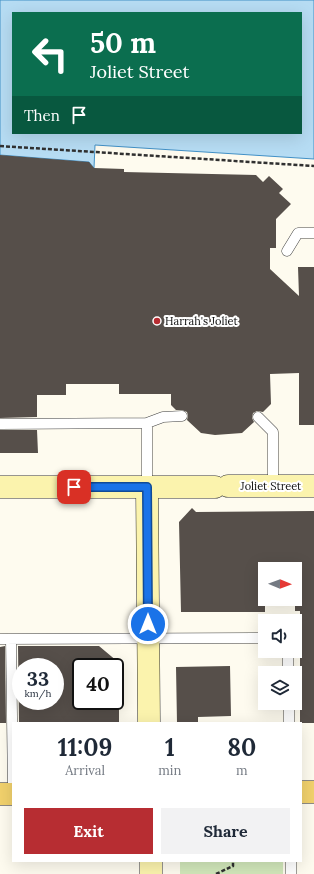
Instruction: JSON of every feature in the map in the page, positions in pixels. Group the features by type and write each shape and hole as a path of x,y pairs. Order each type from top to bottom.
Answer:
{"main road":[{"path":"302,792 314,792"},
{"path":"0,794 12,794"}],"street":[{"name":"Joliet Street","path":"0,487 314,486"},
{"path":"147,487 149,722"},
{"path":"151,862 151,874"}],"lane":[{"path":"287,251 298,233 314,233"},
{"path":"0,424 147,423 163,417 182,416"},
{"path":"258,417 273,432 273,486"},
{"path":"147,423 147,487"},
{"path":"0,639 258,638"},
{"path":"11,639 12,722"},
{"path":"289,710 289,722"},
{"path":"290,862 291,874"}],"path":[{"path":"0,146 314,166"},
{"path":"216,874 233,866 233,862"}],"green space":[{"path":"180,862 283,862 283,874 180,874"}],"water":[{"path":"0,0 314,0 314,159 95,145 94,168 89,162 0,155"}],"building":[{"name":"Harrah's Joliet","path":"0,155 89,162 94,168 124,169 124,172 256,175 263,182 269,176 283,189 279,193 291,204 276,219 276,248 270,248 270,269 299,296 298,267 314,267 314,425 299,425 299,373 270,374 271,404 263,412 257,411 253,413 252,418 254,422 242,433 215,435 201,433 187,420 187,412 176,410 171,405 171,394 119,394 119,384 66,384 66,395 37,395 37,417 0,418"},
{"path":"0,430 37,430 38,453 0,453"},
{"path":"192,508 196,512 314,511 314,723 300,722 300,710 302,710 302,666 300,666 300,658 302,658 302,614 300,614 300,611 295,611 295,606 302,606 302,562 258,562 258,606 265,606 265,612 181,612 179,522"},
{"path":"5,646 6,723 0,723 0,647"},
{"path":"18,646 99,646 113,658 72,658 72,710 119,710 119,722 19,722 19,710 64,710 64,658 18,658"},
{"path":"230,666 231,716 198,717 198,722 177,722 176,667"}],"place":[{"name":"Harrah's Joliet","path":"157,321"}],"route":[{"path":"74,487 147,487 148,624"}]}
